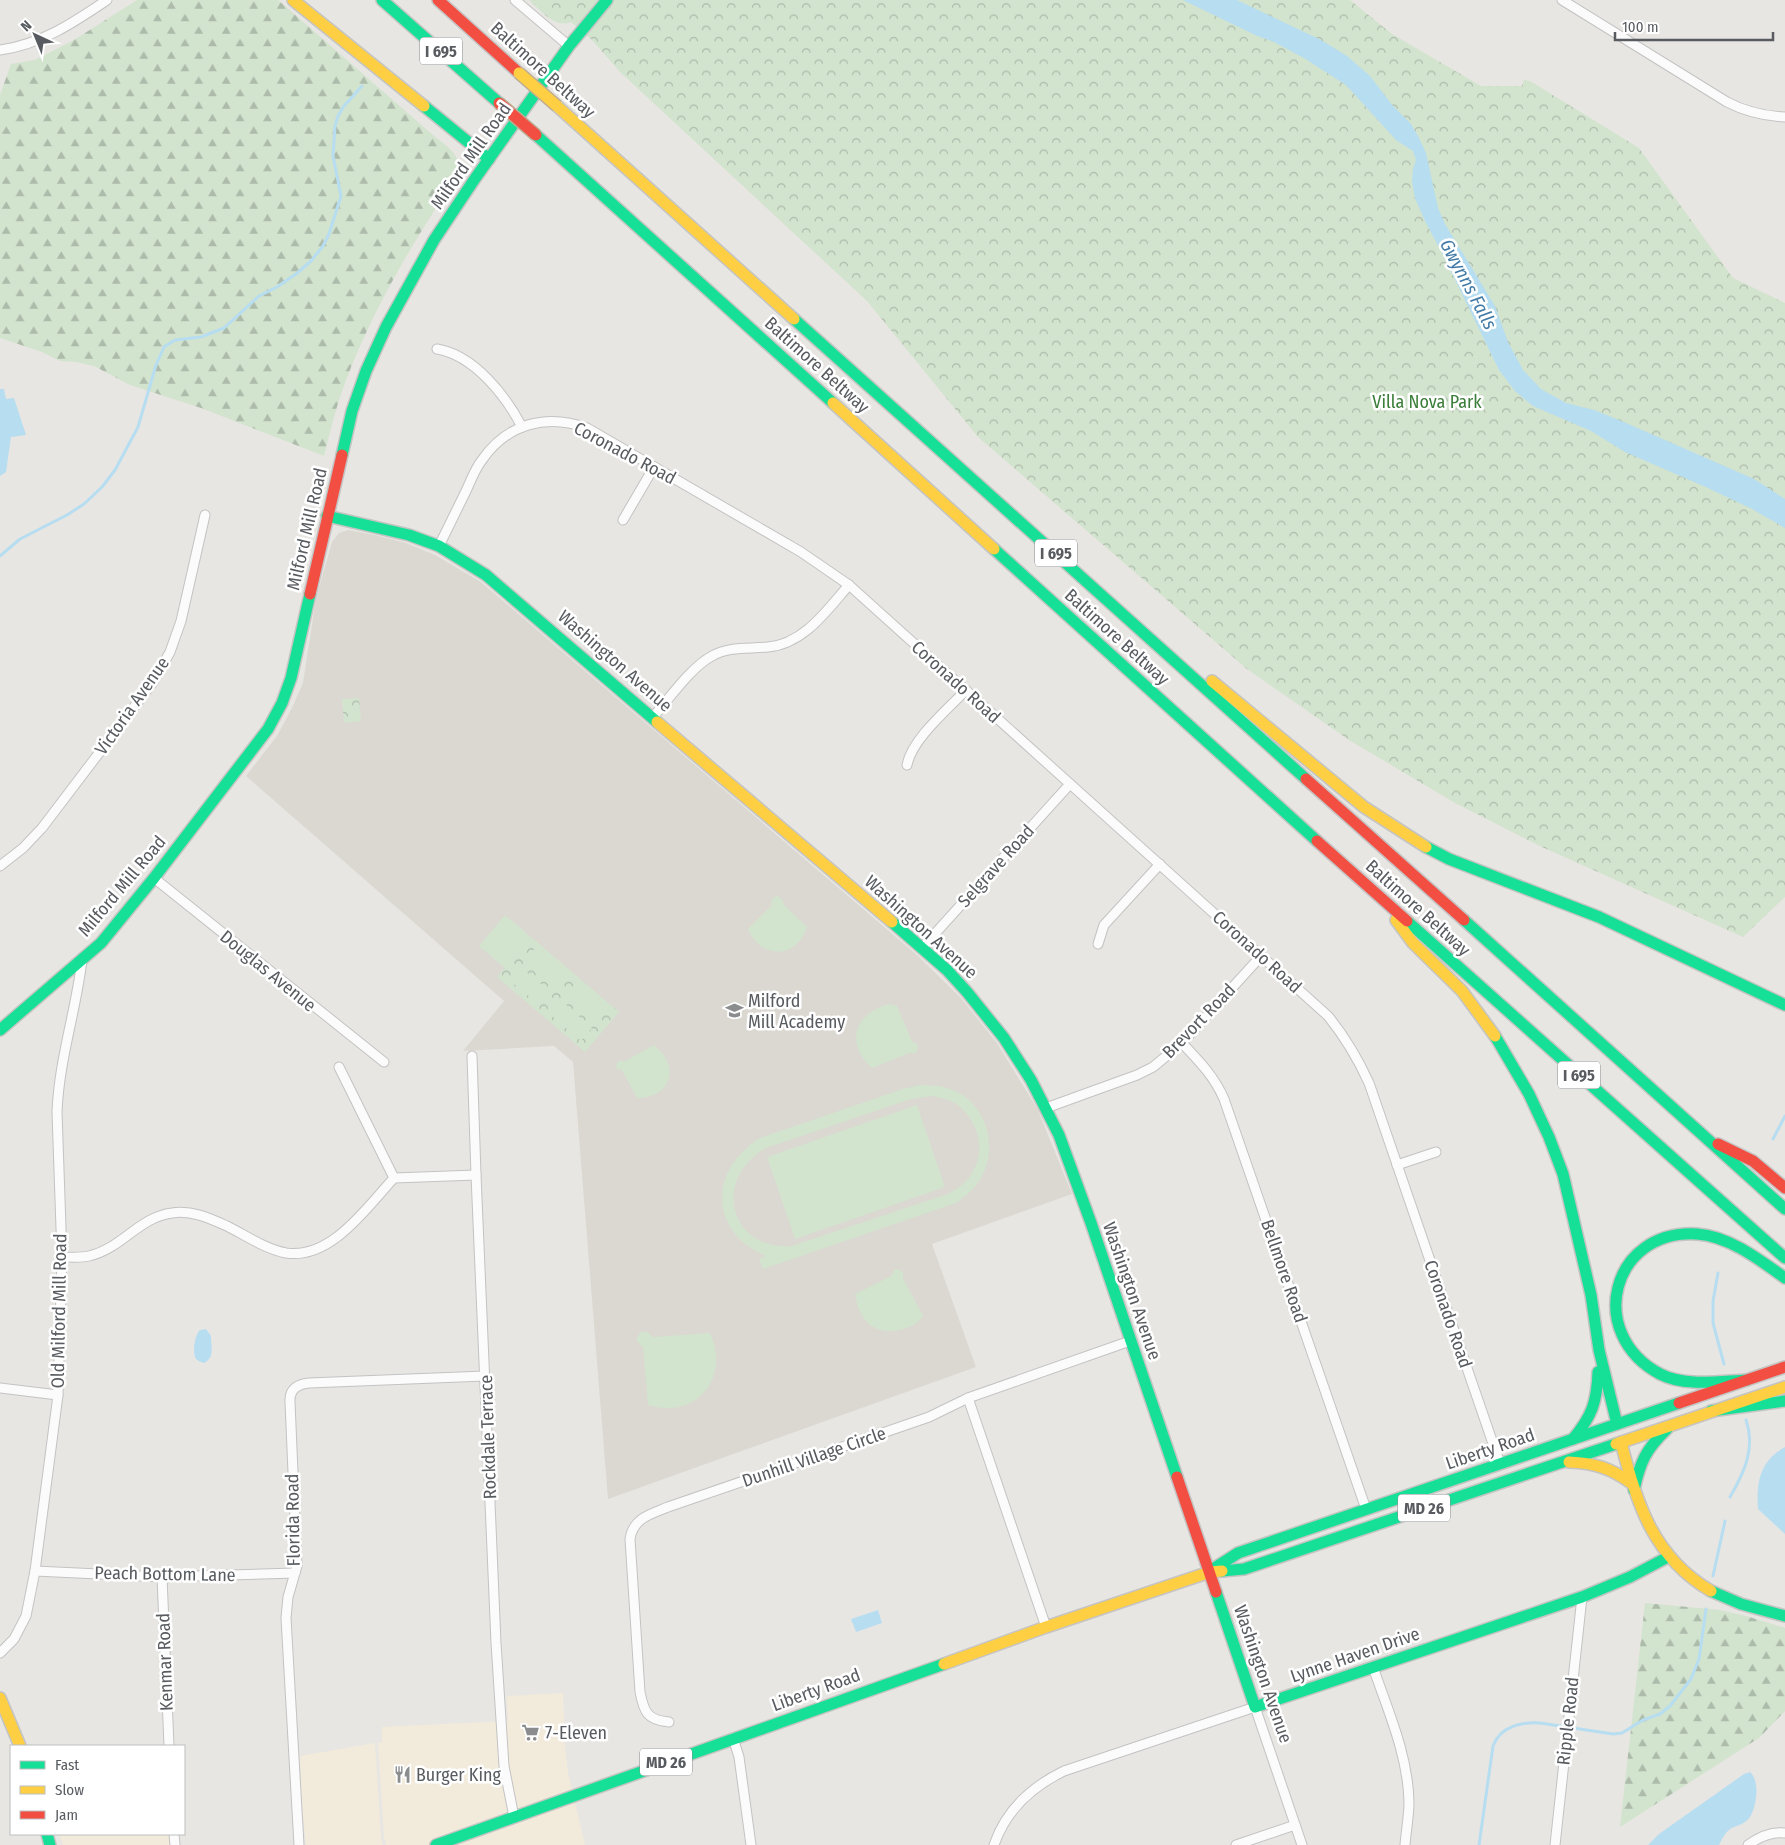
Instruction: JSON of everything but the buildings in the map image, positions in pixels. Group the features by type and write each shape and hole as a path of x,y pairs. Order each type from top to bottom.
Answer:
{"main road":[{"path":"293,0 489,159"},
{"name":"Baltimore Beltway","path":"382,0 536,135 1373,892 1785,1258"},
{"name":"Baltimore Beltway","path":"438,0 1785,1209"},
{"name":"Milford Mill Road","path":"0,1030 82,960 117,924 268,728 282,703 291,678 350,419 367,368 386,327 434,240 568,46 607,0"},
{"name":"Washington Avenue","path":"328,516 409,534 439,546 486,575 947,970 987,1016 1018,1059 1046,1108 1074,1174 1256,1707"},
{"path":"1070,566 1286,740 1364,808 1416,842 1458,862 1599,917 1785,1005"},
{"path":"1373,892 1413,943 1444,972 1476,1009 1507,1054 1529,1094 1563,1174 1591,1295 1599,1350 1632,1487 1650,1529 1668,1557 1685,1574 1716,1594 1739,1603 1785,1616"},
{"path":"1701,1135 1753,1161 1785,1188"},
{"path":"1747,1380 1683,1380 1660,1374 1638,1360 1623,1341 1618,1329 1614,1304 1619,1281 1628,1263 1644,1248 1664,1237 1686,1233 1710,1237 1736,1248 1757,1258 1785,1278"},
{"path":"1573,1439 1593,1412 1596,1402 1599,1350"},
{"name":"Liberty Road","path":"1210,1572 1238,1553 1785,1367"},
{"name":"Liberty Road","path":"436,1845 1046,1627 1210,1572 1244,1569 1785,1387"},
{"path":"1711,1411 1785,1400"},
{"path":"1632,1487 1646,1450 1672,1424"},
{"path":"1561,1462 1594,1463 1615,1472 1632,1487"},
{"name":"Lynne Haven Drive","path":"1256,1707 1582,1597 1630,1577 1668,1557"},
{"path":"0,1698 20,1745"}],"street":[{"path":"0,50 22,47 44,38 93,4 107,0"},
{"path":"515,0 568,46"},
{"path":"1562,0 1727,102 1764,116 1785,117"},
{"path":"437,349 453,353 489,380 506,400 522,427"},
{"name":"Coronado Road","path":"439,546 481,461 499,441 522,427 551,421 575,424 587,428 801,552 849,585 1328,1016 1347,1042 1365,1074 1500,1464"},
{"path":"623,520 654,467"},
{"name":"Victoria Avenue","path":"0,866 23,848 42,828 162,669 181,621 205,515"},
{"path":"653,717 694,670 711,656 731,649 779,645 800,636 809,629 849,585"},
{"path":"908,765 909,756 918,741 966,690"},
{"name":"Selgrave Road","path":"922,948 1070,784"},
{"path":"1098,944 1104,925 1160,864"},
{"name":"Douglas Avenue","path":"154,878 384,1062"},
{"name":"Brevort Road","path":"1046,1108 1137,1075 1153,1066 1182,1043 1261,956"},
{"name":"Old Milford Mill Road","path":"0,1653 14,1639 26,1616 58,1395 62,1257 57,1112 58,1088 77,998 82,960"},
{"name":"Bellmore Road","path":"1182,1043 1210,1072 1224,1099 1366,1509"},
{"name":"Rockdale Terrace","path":"472,1056 496,1643 504,1766 514,1817"},
{"path":"339,1067 394,1178"},
{"path":"1397,1165 1436,1152"},
{"path":"62,1257 77,1258 101,1252 153,1218 175,1212 188,1212 211,1218 272,1249 296,1254 338,1238 394,1178 476,1175"},
{"name":"Dunhill Village Circle","path":"669,1722 658,1721 646,1713 642,1706 630,1539 634,1526 639,1521 668,1507 929,1418 968,1398 1130,1341"},
{"name":"Florida Road","path":"299,1845 286,1610 295,1573 296,1560 291,1392 302,1384 309,1383 485,1376"},
{"path":"0,1388 58,1395"},
{"path":"968,1398 1046,1627"},
{"name":"Peach Bottom Lane","path":"34,1571 162,1577 295,1573"},
{"name":"Kenmar Road","path":"162,1577 169,1745"},
{"name":"Ripple Road","path":"1555,1845 1582,1597"},
{"path":"1373,1667 1406,1769 1409,1804 1405,1845"},
{"name":"Washington Avenue","path":"1256,1707 1302,1845"},
{"name":"Lynne Haven Drive","path":"994,1845 1006,1818 1016,1805 1045,1780 1256,1707"},
{"path":"733,1738 739,1757 751,1845"},
{"path":"1236,1845 1295,1825"},
{"path":"1748,1845 1758,1838 1769,1834 1785,1833"}],"shaded area":[{"name":"Milford Mill Academy","path":"348,530 406,543 435,555 481,582 917,955 961,998 997,1043 1038,1110 1072,1194 932,1244 976,1367 608,1499 573,1062 554,1046 463,1051 504,1001 246,776 277,736 303,683 316,598 332,542 339,533"},
{"path":"563,1693 568,1773 585,1845 386,1845 378,1743 382,1742 382,1727 508,1721 507,1696"},
{"path":"375,1743 383,1845 306,1845 301,1799 300,1756"},
{"path":"59,1835 169,1835 171,1845 63,1845"}],"green space":[{"path":"137,0 278,0 447,147 458,160 459,172 411,248 368,328 342,392 324,456 201,408 130,385 94,366 60,361 42,352 0,338 0,95 11,64 35,60 74,40"},
{"name":"Villa Nova Park","path":"529,0 1350,0 1392,34 1481,86 1522,86 1524,80 1530,81 1639,148 1733,278 1785,303 1785,897 1743,937 1542,847 1455,803 1349,740 1247,669 978,437 867,301 620,72 592,40 571,22 559,23 553,21"},
{"path":"359,698 361,721 344,723 342,699"},
{"path":"778,896 784,902 783,904 807,927 802,938 795,945 779,952 761,946 748,929 772,905 771,902 774,897"},
{"path":"505,915 531,937 505,968 479,946"},
{"path":"531,937 619,1012 585,1052 497,977"},
{"path":"535,948 564,972 552,986 524,961"},
{"path":"519,966 548,990 537,1003 508,979"},
{"path":"579,985 608,1010 597,1023 568,999"},
{"path":"564,1003 592,1028 581,1041 552,1016"},
{"path":"889,1004 897,1006 912,1041 918,1045 917,1051 872,1068 858,1049 857,1030 868,1014 877,1008"},
{"path":"654,1045 668,1062 669,1079 665,1087 658,1093 649,1097 637,1098 622,1070 617,1069 616,1064"},
{"path":"920,1085 946,1088 961,1094 978,1110 987,1131 989,1154 987,1165 977,1184 956,1203 763,1269 759,1259 766,1256 747,1245 733,1232 725,1216 722,1200 724,1183 731,1166 743,1151 760,1138 903,1089","holes":["933,1096 955,1103 969,1116 974,1125 979,1143 979,1153 973,1171 962,1184 948,1194 792,1246 771,1244 754,1237 742,1225 735,1210 734,1194 738,1177 749,1161 766,1148 908,1100"]},
{"path":"917,1105 945,1187 795,1239 767,1157"},
{"path":"895,1269 903,1272 903,1278 923,1316 907,1328 885,1331 870,1325 865,1319 860,1312 855,1294 891,1276"},
{"path":"641,1332 647,1332 653,1337 710,1333 715,1350 716,1365 712,1380 705,1392 694,1401 681,1406 665,1408 648,1405 643,1347 637,1341 637,1337"},
{"path":"1645,1603 1720,1610 1785,1628 1785,1711 1759,1738 1620,1827"}],"water":[{"name":"Gwynns Falls","path":"1183,0 1237,0 1321,40 1347,56 1370,76 1393,106 1411,124 1419,138 1426,153 1438,208 1445,224 1495,306 1508,342 1523,370 1541,389 1566,403 1594,410 1754,479 1785,499 1785,528 1752,509 1708,488 1625,452 1591,431 1533,406 1515,391 1499,370 1415,198 1412,182 1416,160 1413,151 1396,140 1346,85 1304,58 1274,42 1255,35"},
{"path":"0,389 4,389 6,399 14,398 26,435 11,437 6,472 0,476"},
{"path":"206,1329 211,1336 212,1351 210,1358 204,1363 196,1359 194,1348 198,1332"},
{"path":"1785,1447 1785,1534 1758,1509 1758,1490 1761,1473 1765,1466 1770,1459"},
{"path":"878,1610 882,1623 856,1632 851,1619"},
{"path":"1750,1772 1755,1781 1756,1800 1750,1817 1730,1829 1719,1845 1648,1845 1659,1834 1744,1774"}],"waterway":[{"path":"0,556 20,539 84,504 102,487 115,470 138,427 156,365 164,347 175,340 201,337 224,328 259,296 296,274 311,261 323,246 329,234 341,196 333,156 335,126 344,106 362,86"},
{"path":"1773,1139 1785,1116"},
{"path":"1718,1273 1713,1301 1713,1323 1724,1364"},
{"path":"1730,1497 1740,1479 1747,1460 1750,1440 1746,1420"},
{"path":"1713,1576 1725,1521"},
{"path":"1479,1845 1493,1746 1496,1739 1512,1727 1533,1723 1613,1734 1622,1733 1643,1720 1660,1714 1670,1706 1691,1679 1699,1659 1706,1609"}],"traffic: fast":[{"path":"382,0 499,103"},
{"path":"342,455 352,411 366,371 386,327 434,240 569,46 607,0"},
{"path":"424,106 489,159"},
{"path":"536,135 833,403"},
{"path":"794,319 1306,779"},
{"path":"327,516 409,535 439,546 486,575 657,722"},
{"path":"994,549 1317,841"},
{"path":"0,1030 101,943 154,878 268,729 282,703 291,678 310,594"},
{"path":"1426,847 1449,859 1599,917 1785,1005"},
{"path":"1464,920 1785,1209"},
{"path":"1407,921 1785,1258"},
{"path":"892,922 947,970 967,992 1004,1038 1031,1080 1059,1135 1091,1223 1177,1477"},
{"path":"1495,1036 1529,1094 1549,1137 1563,1174 1591,1295 1599,1350 1617,1424"},
{"path":"1747,1380 1691,1382 1680,1381 1660,1374 1637,1356 1622,1335 1616,1311 1618,1287 1628,1266 1644,1248 1668,1237 1697,1234 1721,1239 1732,1244 1785,1278"},
{"path":"1573,1439 1589,1416 1595,1400 1598,1372"},
{"path":"1711,1411 1785,1401"},
{"path":"1210,1571 1238,1553 1679,1403"},
{"path":"1634,1490 1645,1456 1667,1429"},
{"path":"1222,1571 1244,1569 1616,1444"},
{"path":"1216,1592 1255,1707 1582,1597 1630,1577 1668,1557"},
{"path":"1711,1591 1741,1604 1785,1616"},
{"path":"436,1845 944,1664"},
{"path":"47,1835 50,1845"}],"traffic: slow":[{"path":"293,0 424,106"},
{"path":"519,73 557,106"},
{"path":"557,106 794,319"},
{"path":"833,403 994,549"},
{"path":"1212,681 1364,807 1426,847"},
{"path":"657,722 892,922"},
{"path":"1396,920 1413,943 1462,991 1495,1036"},
{"path":"1616,1444 1785,1387"},
{"path":"1621,1442 1633,1486 1650,1527 1661,1545 1675,1562 1691,1578 1711,1591"},
{"path":"1569,1462 1602,1467 1631,1483"},
{"path":"944,1664 1046,1627 1210,1572 1222,1571"},
{"path":"0,1698 20,1745"}],"traffic: jam":[{"path":"438,0 519,73"},
{"path":"499,103 536,135"},
{"path":"310,594 342,455"},
{"path":"1306,779 1464,920"},
{"path":"1317,841 1407,921"},
{"path":"1718,1144 1753,1161 1785,1188"},
{"path":"1679,1403 1785,1367"},
{"path":"1177,1477 1216,1592"}],"place":[{"name":"Milford Mill Academy","path":"734,1011"},
{"name":"7-Eleven","path":"531,1733"},
{"name":"Burger King","path":"402,1775"}]}
